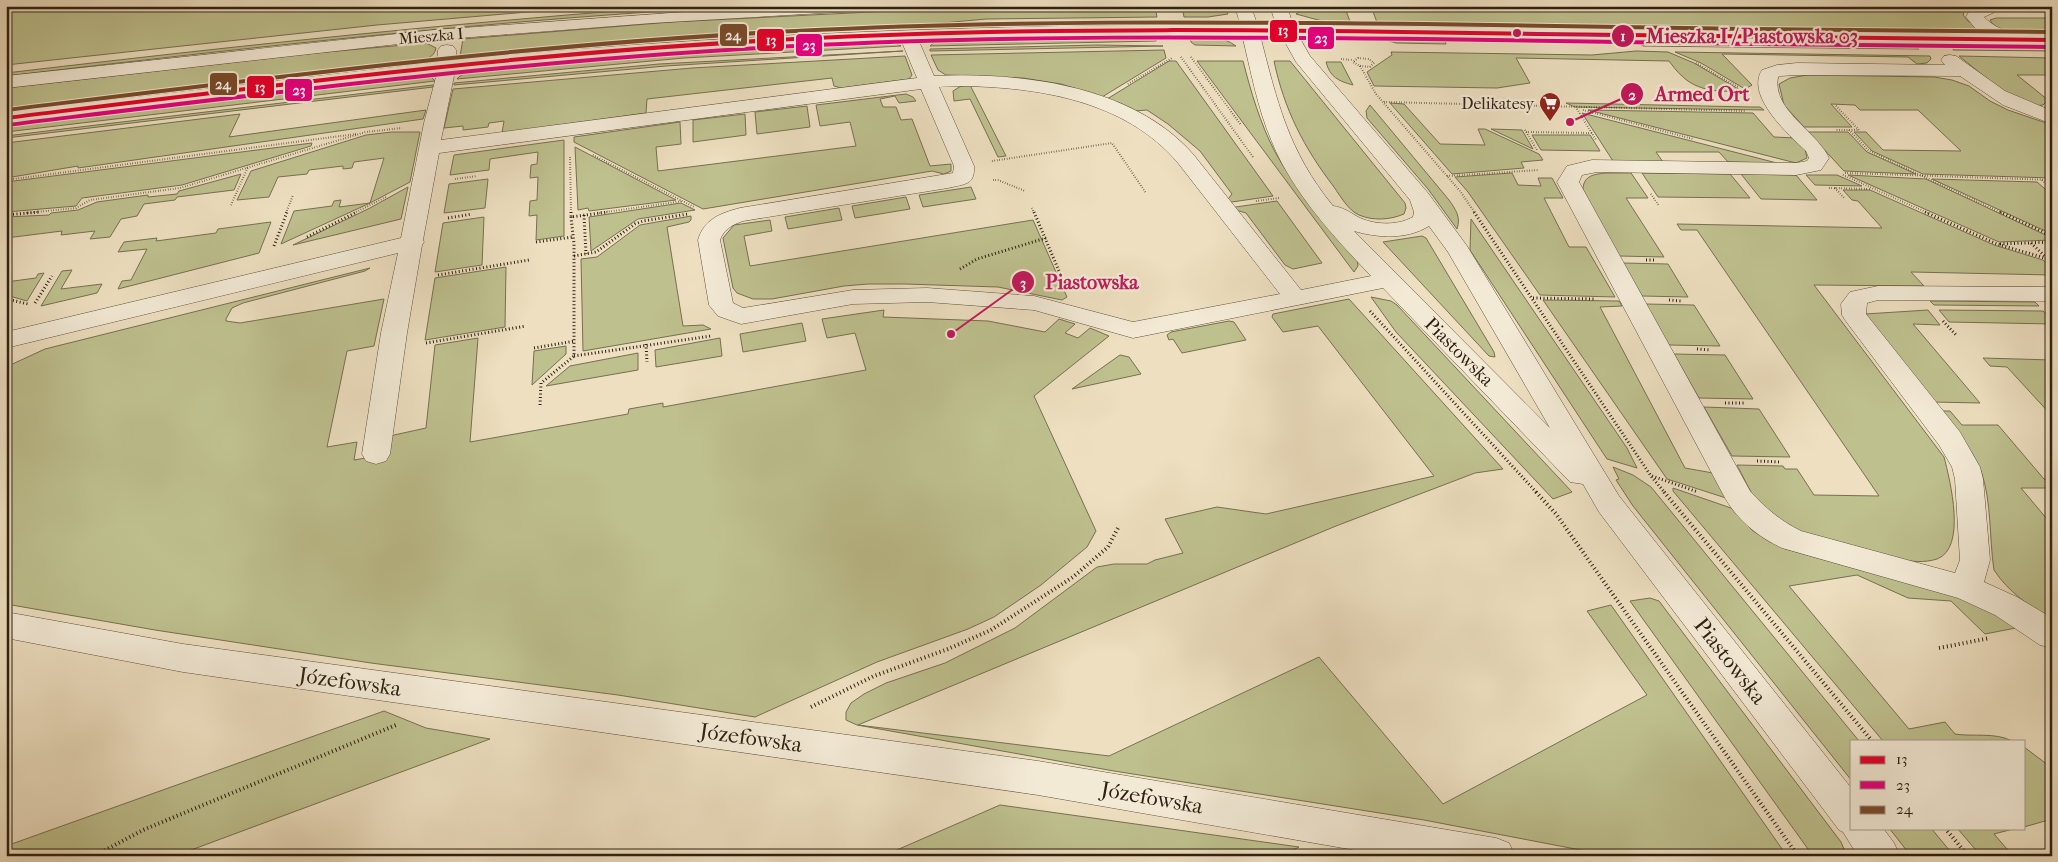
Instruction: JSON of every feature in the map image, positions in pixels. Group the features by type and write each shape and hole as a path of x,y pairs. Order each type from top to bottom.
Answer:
{"street":[{"name":"Mieszka I","path":"6,82 434,35 652,18 857,6"},
{"name":"Piastowska","path":"1243,6 1269,105 1281,140 1291,162 1314,195 1389,280 1609,504 1850,815"},
{"name":"Piastowska","path":"1278,6 1286,29 1296,49 1420,198 1462,257 1609,504"},
{"path":"1983,6 2052,7"},
{"path":"1996,6 1977,12 1974,15 1977,20 1990,30 2022,40"},
{"name":"Mieszka I","path":"6,118 446,66 679,46 907,34 1035,30 1286,29 2052,40"},
{"path":"1312,70 1311,53 1316,44 1333,32 1348,30"},
{"path":"907,34 964,166 964,176 956,180 740,215 715,216 716,226 710,232 709,240 722,306 733,314 755,314 853,297 926,296 1034,303 1132,330 1389,280"},
{"path":"376,454 394,333 413,242 434,123 445,82 446,42 434,35"},
{"path":"1924,38 1991,92 2010,103 2052,118"},
{"path":"1964,71 1813,69 1778,71 1769,74 1767,82 1771,101 1815,150 1818,158 1814,166 1796,168 1587,167 1573,172 1569,176 1568,182 1747,507 1765,524 1793,540 1966,588 2006,606 2052,635"},
{"path":"430,148 570,136 928,82 973,81 1042,86 1097,101 1141,123 1170,142 1296,299"},
{"name":"Piastowska","path":"1314,195 1347,220 1371,229 1406,227 1423,220 1426,212 1420,198"},
{"path":"6,340 413,242"},
{"path":"1966,588 1975,560 1970,488 1966,467 1950,439 1854,315 1852,303 1855,298 1861,295 1878,293 2052,294"},
{"name":"Józefowska","path":"6,625 183,658 1038,778 1496,856"},
{"path":"1862,830 1881,856"}],"path":[{"path":"1180,56 1255,159"},
{"path":"1360,66 1370,67 1374,63 1364,58 1353,60 1354,63 1360,66 1368,84 1460,192 1652,476 1871,740"},
{"path":"1690,60 1745,91"},
{"path":"1383,102 1565,106 1701,141"},
{"path":"1575,108 1781,112"},
{"path":"1575,108 1612,166"},
{"path":"6,180 434,123"},
{"path":"1848,130 1869,151 2052,236"},
{"path":"1537,150 1526,131 1592,133"},
{"path":"6,215 76,208 90,200 180,188 366,132"},
{"path":"570,136 683,201 715,216"},
{"path":"540,405 541,383 574,356 574,256 570,136"},
{"path":"964,166 1112,142 1146,193"},
{"path":"231,205 248,168"},
{"path":"1447,176 1549,170 1569,176"},
{"path":"2046,258 1997,244 1837,172 1926,177 2052,180"},
{"path":"304,238 371,206 425,176"},
{"path":"450,180 477,176"},
{"path":"2041,180 2052,190"},
{"path":"1827,188 1874,189"},
{"path":"1835,188 1845,199"},
{"path":"270,254 293,195"},
{"path":"1654,198 1660,206"},
{"path":"572,216 683,201"},
{"path":"1032,208 1067,290"},
{"path":"445,218 472,214"},
{"path":"584,215 586,254"},
{"path":"574,256 596,252 643,220 715,216"},
{"path":"536,242 573,237"},
{"path":"926,296 932,287 977,259 1046,238"},
{"path":"1997,244 2052,242"},
{"path":"2030,243 2052,262"},
{"path":"435,275 529,260"},
{"path":"6,299 33,305 52,276"},
{"path":"1944,322 1956,335"},
{"path":"423,344 526,326"},
{"path":"1391,335 1556,514 1798,856"},
{"path":"534,348 574,341"},
{"path":"646,344 647,362"},
{"path":"753,738 874,676 948,649 991,630 1073,577 1108,547 1120,526"},
{"path":"94,856 143,830 398,724"},
{"path":"1947,830 1968,856"}],"green space":[{"path":"6,6 597,6 377,25 6,65"},
{"path":"744,6 559,19 375,35 6,76 6,73 63,66 408,29 604,12"},
{"path":"990,6 1155,6 1157,17 986,19 888,28 702,38 465,58 460,56 463,39 672,22"},
{"path":"1182,6 1212,6 1225,9 1228,14 1208,17 1184,17"},
{"path":"1637,7 1964,12 1963,15 1968,21 1988,33 1378,25 1372,9 1555,11"},
{"path":"1312,8 1345,8 1351,24 1322,21 1296,14"},
{"path":"1996,18 2052,18 2052,34 2009,32 1994,25 1990,20"},
{"path":"1189,34 1219,38 1236,46 1195,45 1191,42"},
{"path":"1160,35 1156,41 930,46 936,41 958,38"},
{"path":"1385,37 1445,41 1446,44 1396,43 1386,40"},
{"path":"881,41 893,42 901,46 684,58 457,79 471,71 496,67 754,48"},
{"path":"1635,41 1899,45 1919,49 1643,46"},
{"path":"426,43 436,48 435,51 429,58 416,62 6,112 6,88 316,53"},
{"path":"1097,45 1163,46 930,51 930,49"},
{"path":"1954,46 2052,46 2052,51 1953,50"},
{"path":"1164,50 1166,58 1102,97 1061,84 1023,78 946,75 938,70 931,55"},
{"path":"903,51 666,66 454,85 454,83 659,64"},
{"path":"1636,51 1668,52 1694,63 1740,90 1717,91 1702,88 1688,81 1669,61 1516,58 1530,83 1497,88 1374,86 1367,72 1392,55 1391,52 1592,55"},
{"path":"1675,52 1930,56 1931,59 1927,63 1917,64 1908,57 1722,54 1752,85 1745,89 1701,63"},
{"path":"905,56 912,75 909,79 841,88 834,86 832,78 647,99 646,113 502,133 504,121 489,123 488,127 463,130 463,126 444,128 453,89 692,68"},
{"path":"1959,56 2052,58 2052,75 2017,75 2048,100 2043,105 2034,106 2000,89"},
{"path":"1169,61 1176,61 1273,196 1225,203 1232,194 1200,151 1168,124 1147,110 1134,111 1107,99"},
{"path":"1197,61 1243,61 1256,107 1275,152 1303,194 1357,259 1358,266 1354,272"},
{"path":"1274,61 1290,61 1405,203 1404,214 1393,218 1376,219 1359,215 1348,207 1304,143 1289,112"},
{"path":"1326,62 1341,62 1353,85 1335,78"},
{"path":"1807,75 1934,77 1952,80 1969,86 1990,101 2008,110 2052,125 2052,178 1923,174 1872,151 1854,132 1866,132 1883,150 1961,151 1918,110 1860,110 1855,105 1831,104 1852,127 1804,127 1784,105 1779,84 1790,78"},
{"path":"430,76 435,81 6,132 6,125 362,82"},
{"path":"433,85 433,87 6,138 6,136"},
{"path":"970,85 1006,156 998,157 970,99 954,101 953,91 961,86"},
{"path":"906,94 913,97 916,101 899,103 895,96 880,99 883,107 896,107 901,120 912,119 930,166 951,164 951,171 944,174 932,171 703,209 574,142 574,137 680,122 681,144 656,147 658,171 856,146 850,122 820,126 816,105"},
{"path":"1390,103 1404,104 1440,144 1485,145 1478,129 1485,129 1539,154 1543,160 1521,162 1524,168 1452,174"},
{"path":"1566,103 1760,107 1764,110 1575,107"},
{"path":"1370,105 1454,207 1458,221 1457,229 1428,189 1367,118 1366,111"},
{"path":"807,106 810,127 757,134 755,112"},
{"path":"426,110 423,119 78,168 78,166 6,178 6,143 240,114 229,137"},
{"path":"1588,110 1753,113 1774,137 1795,138 1805,149 1807,158 1796,163"},
{"path":"1582,113 1777,163 1728,162 1719,152 1656,152 1663,162 1613,161"},
{"path":"745,114 746,135 693,142 693,120"},
{"path":"1491,129 1522,130 1533,149"},
{"path":"392,132 420,132 410,182 370,203 384,158 354,162 352,168 343,169 343,166 309,170 307,174 278,177 269,197 237,200 251,171 366,135"},
{"path":"1808,132 1848,132 1867,152 1916,174 1844,171"},
{"path":"1532,135 1590,135 1600,151 1541,150"},
{"path":"564,140 564,236 536,240 537,215 529,216 530,201 537,200 538,177 530,178 531,165 537,164 538,152 490,159 489,170 450,175 454,155"},
{"path":"312,143 311,146 182,185 82,198 76,206 6,212 6,182"},
{"path":"575,147 676,200 589,211 588,208 578,210"},
{"path":"1512,173 1518,185 1541,186 1538,178 1552,178 1563,198 1544,198 1569,247 1586,247 1615,297 1540,295 1468,192 1455,177"},
{"path":"1607,173 1631,173 1648,198 1626,198 1664,257 1619,256 1583,190 1587,178"},
{"path":"1642,173 1730,174 1750,198 1658,197"},
{"path":"241,174 234,190 177,197 175,200 144,204 137,216 121,219 110,237 90,239 95,231 61,235 62,231 6,238 6,217 49,215 51,213 78,210 97,202 148,195 148,197 177,194 179,191"},
{"path":"1741,174 1796,175 1817,200 1761,199"},
{"path":"1806,175 1837,175 1862,186 1815,185"},
{"path":"1848,175 1926,179 2052,238 2052,240 1999,242"},
{"path":"488,179 485,208 444,213 449,184"},
{"path":"1932,179 2037,182 2052,195 2052,210 2046,210 2052,216 2052,234"},
{"path":"408,187 401,219 293,245 370,208"},
{"path":"971,187 976,199 923,207 919,195"},
{"path":"1843,190 1870,190 1994,245 2043,260 2052,268 2052,275 1911,272 1924,286 1814,285 1944,457 1950,481 1954,528 1952,542 1946,552 1937,559 1917,562 1897,559 1811,535 1788,526 1763,509 1750,491 1737,465 1783,466 1785,469 1797,469 1814,495 1879,496 1697,230 1681,230 1677,224 1882,228 1858,201 1852,200"},
{"path":"906,197 910,209 855,218 852,206"},
{"path":"341,200 339,207 370,203 281,244 294,211 332,206 334,201"},
{"path":"1277,201 1322,263 1293,269 1285,265 1246,213 1229,208"},
{"path":"681,203 695,210 638,219 591,251 589,217"},
{"path":"839,208 842,220 788,229 785,217"},
{"path":"691,216 689,222 667,227 683,326 703,325 711,329 583,351 581,259 597,257 640,225"},
{"path":"484,217 482,265 435,272 443,223"},
{"path":"1471,219 1627,448 1637,468 1607,459 1470,250"},
{"path":"770,220 772,231 744,236 750,266 1033,220 1067,297 1062,300 998,287 868,284 844,286 772,299 753,299 737,293 733,288 723,238 734,225"},
{"path":"271,222 259,253 118,289 122,281 131,280 147,249 118,252 124,242 157,238 156,241 216,233 218,229"},
{"path":"1422,236 1426,238 1494,352 1495,357 1489,356 1383,242"},
{"path":"1623,263 1668,264 1688,297 1642,296"},
{"path":"506,267 505,327 425,340 435,278"},
{"path":"370,268 365,271 243,303 232,308 226,319 226,321 240,323 384,299 374,346 347,351 327,447 357,442 354,460 389,454 391,438 394,435 426,428 435,345 478,338 470,442 628,414 629,409 663,403 663,407 866,370 855,333 827,338 822,319 884,310 883,317 988,321 1045,332 1059,319 1075,324 1065,333 1078,338 1090,328 1109,336 1034,396 1096,531 1087,547 1041,585 994,617 968,629 877,662 755,717 618,695 371,663 155,630 6,604 6,367 45,349"},
{"path":"72,270 61,289 102,284 97,293 41,306 62,271"},
{"path":"44,273 27,301 6,295 6,282 36,278 38,274"},
{"path":"1371,297 1391,301 1397,305 1572,492 1553,499 1396,332"},
{"path":"1349,299 1503,469 1475,473 1336,526 858,725 1109,756 1319,657 1443,804 1647,695 1587,611 1611,605 1787,856 1612,856 1424,820 1114,771 857,725 846,720 846,712 851,703 864,694 886,683 945,663 1015,628 1097,567 1114,564 1147,564 1183,553 1165,519 1217,507 1266,514 1434,476 1318,326 1283,332 1272,317 1273,314"},
{"path":"1543,300 1619,301 1622,306 1600,307 1685,468 1713,473 1726,498 1667,479"},
{"path":"1930,301 2035,302 2039,306 1934,305"},
{"path":"1646,304 1694,305 1720,346 1669,345"},
{"path":"1928,310 1940,325 1913,324 1980,403 1933,402 1865,314"},
{"path":"1939,310 2043,311 2052,320 2052,324 1949,322"},
{"path":"1229,321 1234,322 1246,340 1182,353 1173,339 1169,340 1167,335 1171,332"},
{"path":"802,323 806,341 743,352 740,334"},
{"path":"720,338 722,356 656,367 655,350"},
{"path":"566,346 566,354 532,385 534,351"},
{"path":"638,353 638,370 546,386 570,366"},
{"path":"1674,354 1725,355 1753,399 1699,398"},
{"path":"1120,355 1129,357 1141,374 1072,389"},
{"path":"1983,358 2052,360 2052,416 2007,367 1990,366"},
{"path":"1704,407 1759,409 1790,457 1732,456"},
{"path":"1941,411 1950,411 1962,425 1998,425 2044,479 2052,480 2052,488 2021,488 2052,525 2052,620 2006,586 1994,570 1989,508 1981,471 1968,447"},
{"path":"1613,467 1633,475 1651,487 1858,740 1850,740 1850,778 1633,506 1616,480 1619,479"},
{"path":"1673,488 1731,508 1753,531 1770,542 1786,549 1971,601 2021,627 1985,634 1951,601 1908,598 1857,575 1789,586 1909,729 1945,722 1955,734 1991,736 2010,740 1882,740 1673,491"},
{"path":"1650,598 1659,601 1841,842 1847,856 1813,856 1630,601"},
{"path":"384,711 426,728 490,739 175,856 6,856 6,846"},
{"path":"2026,748 2052,768 2052,819 2026,826"},
{"path":"1000,805 1299,847 1281,856 883,856"},
{"path":"1891,830 1933,830 1954,856 1911,856"},
{"path":"1959,830 2009,830 1994,834 2013,856 1981,856"}],"transit line":[{"name":"24","path":"6,110 499,54 696,37 890,27 1081,23 1271,23 2052,32"},
{"name":"13","path":"6,118 302,82 499,61 696,45 890,35 986,32 1271,30 2052,40"},
{"name":"23","path":"7,125 499,69 697,52 891,42 1082,38 1272,38 2052,47"}],"place":[{"name":"Mieszka I / Piastowska 03","path":"1517,33"},
{"name":"Delikatesy","path":"1550,122"},
{"name":"Armed Ort","path":"1570,122"},
{"name":"Piastowska","path":"951,334"}]}
